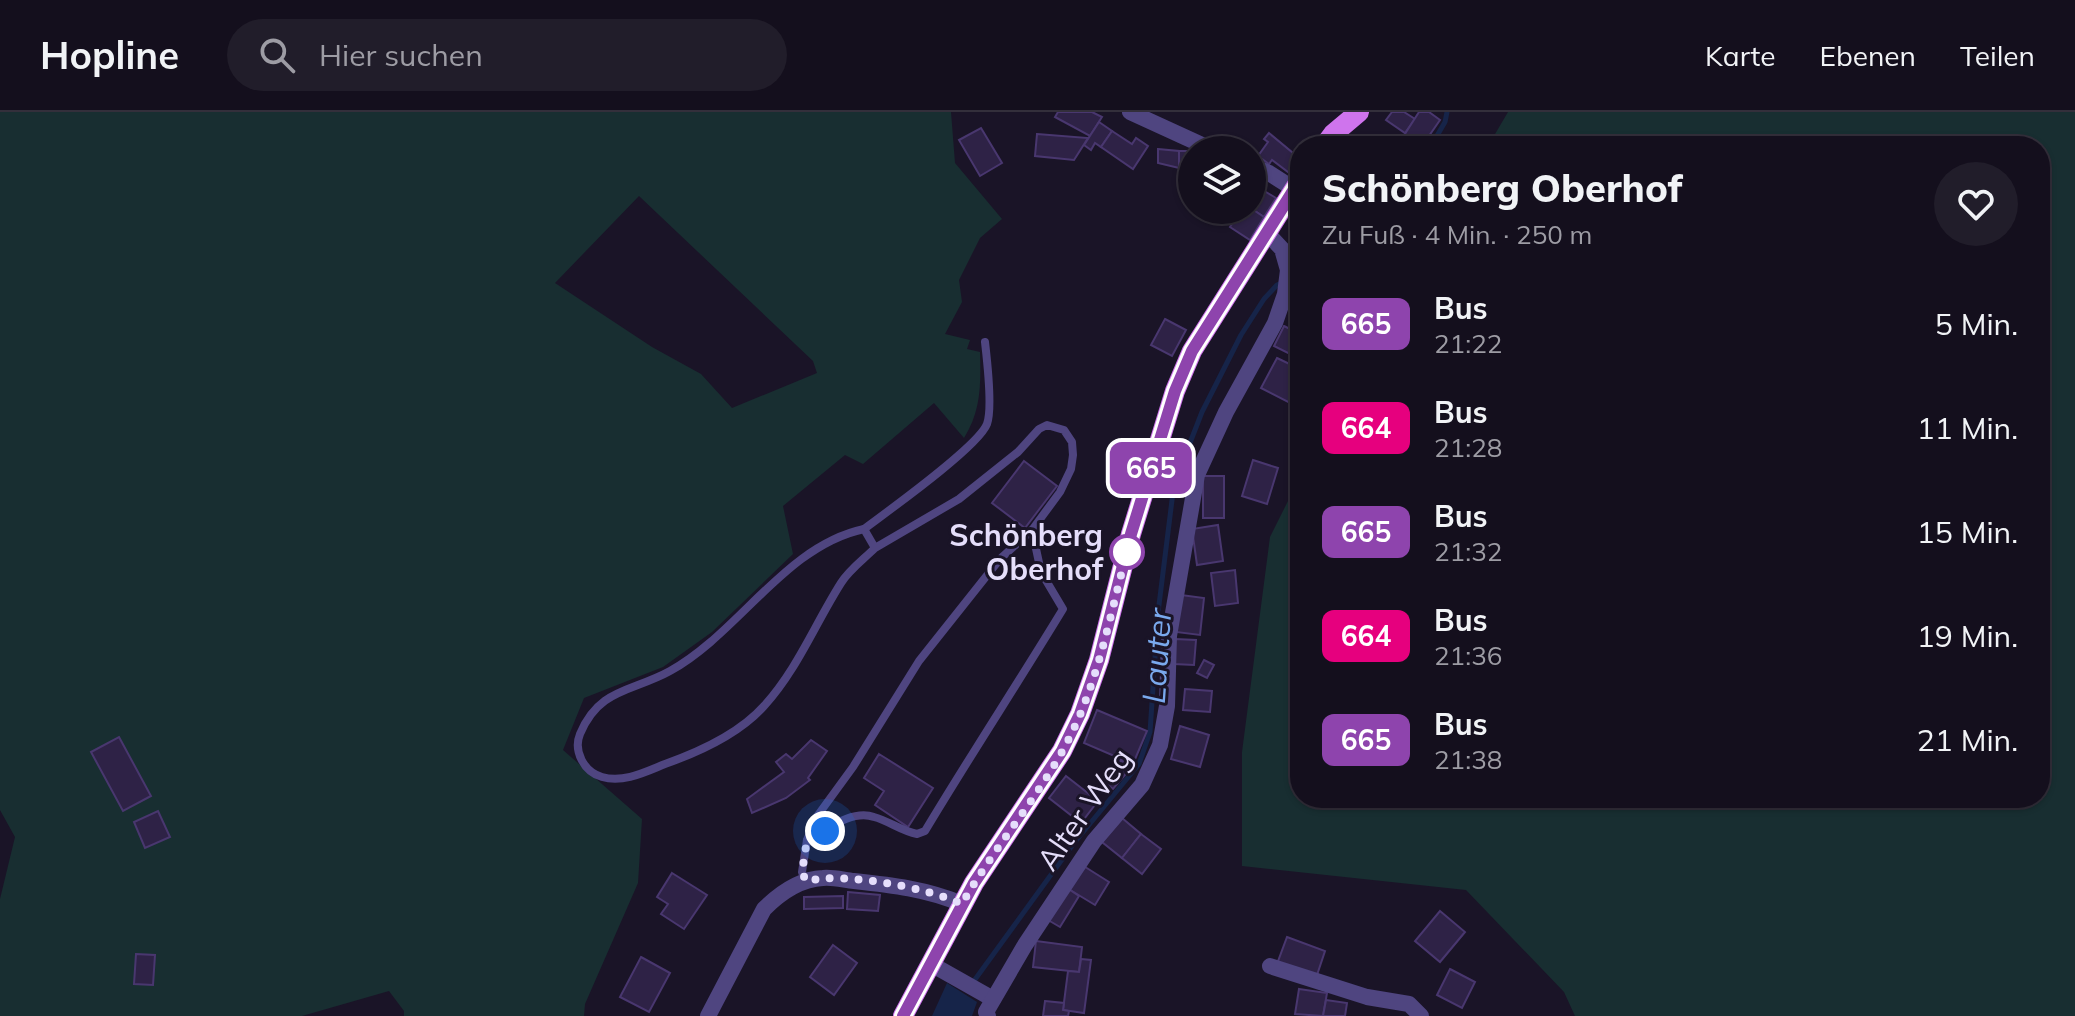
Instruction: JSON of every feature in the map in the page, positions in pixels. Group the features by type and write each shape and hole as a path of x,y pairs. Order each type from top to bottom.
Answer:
{"main road":[{"path":"1332,136 1359,112"},
{"path":"903,1016 940,969 962,904 1062,751 1080,714 1099,660 1131,534 1175,391 1192,351 1290,195"}],"street":[{"path":"1130,112 1182,136"},
{"path":"1266,172 1290,181"},
{"name":"Alter Weg","path":"988,1016 986,1012 990,997 1094,841 1142,785 1160,745 1167,706 1169,636 1197,475 1226,412 1275,323 1285,294 1288,270 1282,249 1267,233"},
{"path":"708,1016 764,909 778,895 806,881 823,878 935,892 962,904"},
{"path":"1270,966 1367,997 1409,1004 1421,1016"},
{"path":"940,969 990,997"}],"lane":[{"path":"806,881 802,872 807,840 818,815 853,767 919,661 1000,559 1032,530 1060,492 1071,469 1073,449 1064,430 1054,426 1039,429 1018,452 959,499 875,548 842,580 803,652 764,707 735,730 677,760 629,778 595,775 578,754 578,739 591,711 605,699 658,678 691,658 816,547 864,529 970,446 987,424 989,375 985,342"},
{"path":"864,529 875,548"},
{"path":"807,840 862,814 874,816 906,832 917,834 925,831 1063,609 1041,572 1032,530"}],"green space":[{"path":"0,112 951,112 955,163 1002,219 980,238 959,280 962,302 945,334 970,340 967,349 980,352 980,387 970,428 964,438 934,403 863,464 845,455 783,506 793,554 712,632 663,667 584,698 563,750 642,819 638,883 585,1004 584,1016 404,1016 404,1011 389,991 302,1016 0,1016 0,899 15,837 0,810","holes":["639,196 813,361 817,373 732,408 701,374 652,347 555,283"]},
{"path":"1508,112 2075,112 2075,1016 1575,1016 1564,992 1466,890 1242,866 1242,752 1270,537 1290,497 1290,808 2050,808 2050,136 1494,136"}],"water":[{"path":"947,983 977,1002 972,1016 932,1016"}],"building":[{"path":"1058,112 1092,112 1102,117 1090,136 1055,117"},
{"path":"1392,112 1404,112 1415,119 1405,133 1386,120"},
{"path":"1419,112 1429,112 1440,120 1429,136 1404,136"},
{"path":"1099,122 1112,131 1101,147 1095,143 1091,150 1084,145"},
{"path":"981,128 1002,163 980,176 959,140"},
{"path":"1112,131 1132,144 1136,138 1148,146 1133,169 1101,147"},
{"path":"1269,133 1290,150 1288,172 1272,160 1269,164 1266,162 1266,137"},
{"path":"1037,134 1088,138 1074,160 1035,156"},
{"path":"1158,149 1178,151 1178,168 1158,163"},
{"path":"1266,192 1276,198 1266,214"},
{"path":"1232,224 1260,224 1250,240 1230,227"},
{"path":"1165,319 1186,330 1172,356 1151,345"},
{"path":"1284,326 1290,329 1290,354 1274,346"},
{"path":"1277,358 1290,364 1290,403 1261,388"},
{"path":"1253,460 1278,468 1267,504 1242,496"},
{"path":"1024,461 1057,486 1025,528 992,503"},
{"path":"1203,476 1224,476 1224,518 1203,518"},
{"path":"1218,525 1223,561 1197,565 1192,529"},
{"path":"1235,570 1238,603 1215,606 1211,573"},
{"path":"1181,595 1204,598 1200,635 1176,632"},
{"path":"1175,639 1196,640 1194,665 1174,664"},
{"path":"1204,660 1214,665 1207,678 1197,673"},
{"path":"1185,689 1212,691 1210,712 1183,710"},
{"path":"1097,710 1147,731 1133,764 1084,743"},
{"path":"1180,726 1209,735 1200,767 1171,759"},
{"path":"119,737 151,796 123,811 91,752"},
{"path":"811,740 827,751 808,778 810,780 786,798 752,813 747,799 784,772 776,762 786,754 792,759"},
{"path":"879,754 933,788 908,827 875,805 884,791 864,778"},
{"path":"1121,760 1131,768 1113,789 1104,782"},
{"path":"1066,776 1098,801 1081,823 1049,798"},
{"path":"158,811 170,837 145,848 134,822"},
{"path":"1122,818 1141,834 1122,858 1102,842"},
{"path":"1141,834 1161,849 1142,874 1122,858"},
{"path":"1082,865 1109,882 1095,905 1067,888"},
{"path":"672,873 707,895 684,929 661,914 668,904 657,897"},
{"path":"1067,888 1079,896 1060,927 1048,920"},
{"path":"848,892 880,895 878,911 847,909"},
{"path":"843,896 843,908 804,909 804,897"},
{"path":"1440,911 1465,932 1440,962 1415,941"},
{"path":"1287,937 1325,951 1316,978 1277,964"},
{"path":"1036,941 1082,947 1079,972 1033,967"},
{"path":"833,945 857,963 834,995 810,977"},
{"path":"136,954 155,955 153,985 134,984"},
{"path":"641,957 670,973 649,1012 620,997"},
{"path":"1081,959 1091,960 1084,1013 1063,1010 1068,971 1079,972"},
{"path":"1450,969 1475,982 1462,1008 1437,995"},
{"path":"1299,989 1327,993 1323,1016 1295,1014"},
{"path":"1326,1000 1347,1003 1345,1016 1323,1016"},
{"path":"1045,1001 1064,1003 1063,1010 1069,1011 1068,1016 1043,1016"}],"waterway":[{"name":"Lauter","path":"1437,136 1447,112"},
{"name":"Lauter","path":"971,985 1074,843 1139,764 1150,732 1158,613 1174,484 1202,412 1241,335 1264,299 1277,285 1290,279"}],"bus line":[{"name":"665","path":"903,1016 974,883 1062,751 1080,714 1099,660 1131,534 1175,391 1192,351 1290,196"}],"place":[{"name":"Schönberg Oberhof","path":"1127,552"}],"route":[{"path":"825,831 807,840 802,872 806,881 823,878 935,892 962,904 1062,751 1080,714 1099,660 1127,552"}]}
